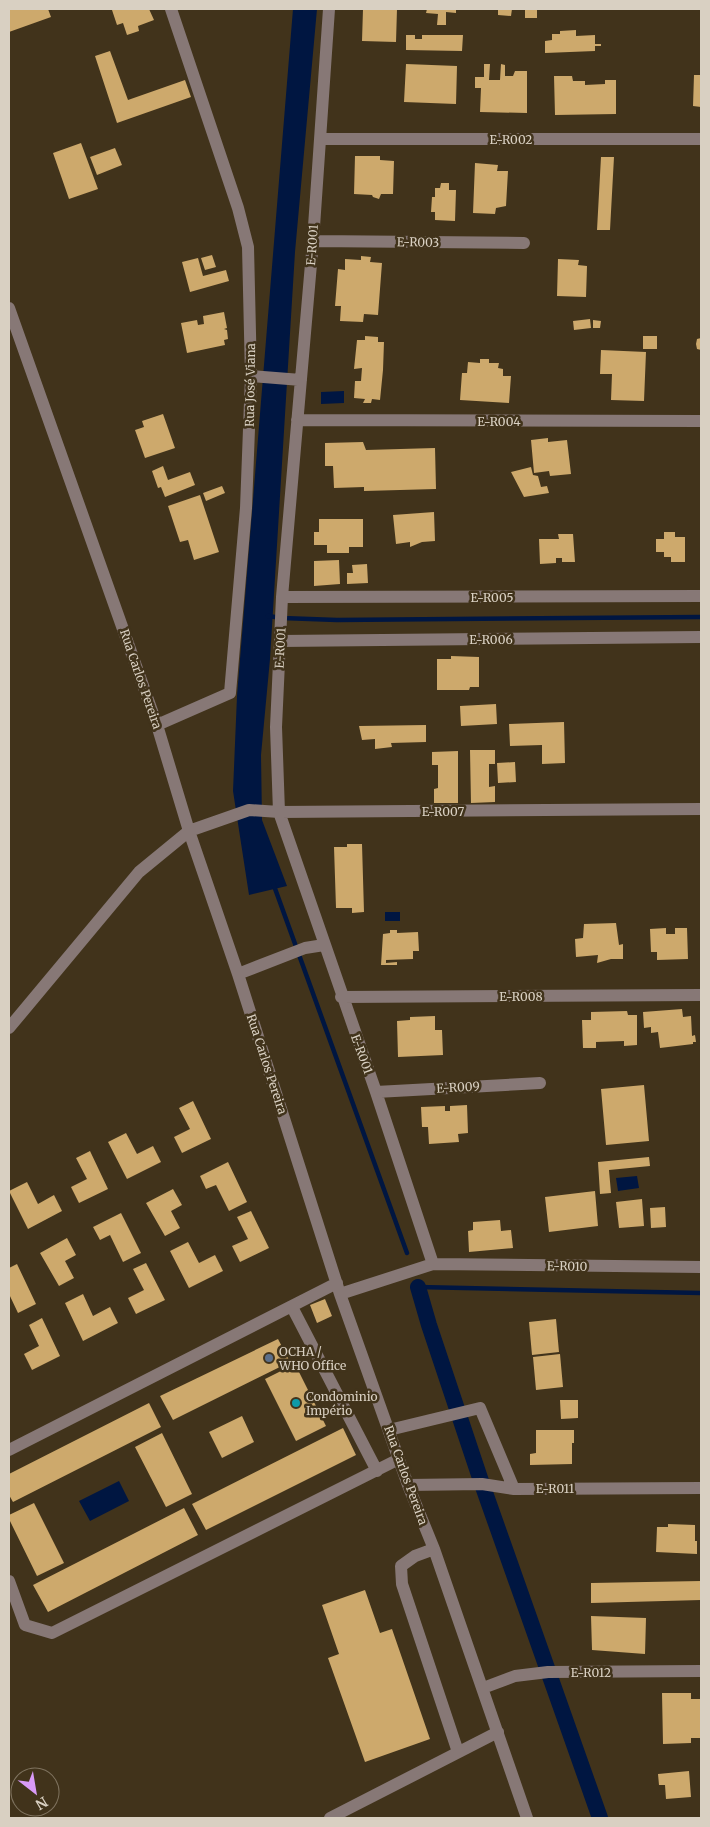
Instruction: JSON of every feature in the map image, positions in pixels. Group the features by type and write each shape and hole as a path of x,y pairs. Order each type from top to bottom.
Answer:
{"street":[{"name":"Rua José Viana","path":"157,725 230,693 246,508 252,376 248,247 238,208 171,9"},
{"name":"E-R001","path":"329,9 312,241 282,598 276,727 279,812 376,1092 433,1264"},
{"name":"E-R002","path":"320,139 701,139"},
{"name":"E-R003","path":"312,241 524,243"},
{"name":"Rua Carlos Pereira","path":"9,308 157,725 189,831 238,974 339,1288 408,1485 434,1549 527,1818"},
{"path":"252,376 300,380"},
{"name":"E-R004","path":"297,420 701,421"},
{"name":"E-R005","path":"282,598 701,596"},
{"name":"E-R006","path":"280,641 701,637"},
{"name":"E-R007","path":"189,831 249,810 279,812 701,809"},
{"path":"9,1027 139,872 189,831"},
{"path":"238,974 305,948 324,945"},
{"name":"E-R008","path":"342,997 701,995"},
{"name":"E-R009","path":"376,1092 540,1083"},
{"name":"E-R010","path":"9,1450 292,1307 339,1288 433,1264 701,1267"},
{"path":"292,1307 377,1471"},
{"path":"390,1430 480,1408 514,1489"},
{"path":"9,1581 25,1625 52,1633 399,1459"},
{"name":"E-R011","path":"408,1485 482,1484 514,1489 701,1488"},
{"path":"434,1549 414,1556 401,1566 402,1584 458,1752"},
{"name":"E-R012","path":"483,1688 515,1676 548,1672 701,1671"},
{"path":"330,1818 498,1732"}],"water":[{"path":"293,9 317,9 295,252 270,659 261,755 262,820 287,886 249,895 233,791 237,696"},
{"path":"344,391 344,403 321,404 321,392"},
{"path":"385,912 400,912 400,921 385,921"},
{"path":"637,1176 639,1188 618,1191 616,1178"},
{"path":"119,1481 129,1501 90,1521 79,1501"}],"building":[{"path":"9,9 48,9 51,17 9,32"},
{"path":"149,9 154,20 138,26 139,31 127,35 123,23 117,25 112,10"},
{"path":"363,9 397,9 396,42 362,41"},
{"path":"427,9 456,9 456,13 446,12 446,25 437,25 438,14 426,13"},
{"path":"498,9 512,9 511,16 498,15"},
{"path":"525,9 537,9 537,18 525,18"},
{"path":"576,30 576,36 595,35 595,44 601,44 601,46 595,46 595,51 545,53 545,41 552,40 552,34 560,34 560,31"},
{"path":"406,35 415,35 415,39 422,39 422,35 463,35 462,51 406,50"},
{"path":"110,51 128,100 185,80 191,97 117,123 95,56"},
{"path":"406,64 457,66 456,104 404,102"},
{"path":"484,64 490,64 489,80 500,80 501,64 505,65 505,76 513,76 515,71 527,71 527,113 480,112 481,88 475,88 475,77 484,77"},
{"path":"694,75 701,75 701,107 693,106"},
{"path":"554,76 572,76 573,81 585,81 585,85 605,84 605,80 616,80 616,114 555,115"},
{"path":"81,143 98,189 69,199 53,153"},
{"path":"115,148 122,165 97,175 90,157"},
{"path":"355,156 380,156 380,160 394,161 393,194 381,194 379,199 372,195 354,194"},
{"path":"601,157 614,157 610,230 597,230"},
{"path":"475,163 498,165 497,171 508,171 506,206 496,208 495,214 473,213"},
{"path":"441,183 449,183 449,190 456,190 455,221 435,220 435,212 431,212 435,188 440,188"},
{"path":"212,255 216,267 205,270 201,258"},
{"path":"361,256 371,257 370,262 382,263 378,315 364,314 363,322 340,321 341,306 335,306 338,269 345,270 345,259 361,260"},
{"path":"198,258 203,276 226,270 229,281 190,292 182,262"},
{"path":"558,259 579,260 578,265 587,266 586,297 557,296"},
{"path":"224,312 227,328 224,329 227,330 228,339 224,340 225,345 187,353 181,323 197,320 198,325 204,324 203,316"},
{"path":"590,319 591,328 574,330 573,321"},
{"path":"593,320 601,321 600,328 593,328"},
{"path":"365,336 378,337 378,342 384,342 380,400 372,399 371,403 363,403 365,399 354,398 355,381 361,381 362,368 354,369 357,340 365,340"},
{"path":"643,336 657,336 657,349 643,349"},
{"path":"701,338 701,350 697,349 696,344 697,339"},
{"path":"601,350 646,352 644,401 611,400 612,374 600,374"},
{"path":"480,359 489,359 489,363 499,363 498,368 503,369 503,376 511,376 509,403 460,400 462,373 467,373 468,362 480,363"},
{"path":"163,414 175,448 145,458 135,430 144,427 142,421"},
{"path":"548,438 548,442 567,440 571,474 550,476 549,471 534,473 531,440"},
{"path":"363,442 366,450 435,448 436,489 364,491 364,487 334,488 333,466 325,466 325,443"},
{"path":"163,466 168,480 190,472 195,485 165,497 161,487 158,488 152,471"},
{"path":"531,467 533,475 538,476 541,487 547,486 549,493 524,497 511,472"},
{"path":"222,486 225,493 206,501 203,493"},
{"path":"200,495 219,552 194,560 188,540 180,542 168,506"},
{"path":"434,512 435,541 422,542 410,547 410,542 396,544 393,515"},
{"path":"319,519 363,519 363,547 349,547 349,553 327,553 327,545 314,545 314,532 319,532"},
{"path":"664,532 675,532 675,537 685,537 685,562 671,562 671,557 664,557 664,552 656,552 656,539 664,539"},
{"path":"558,534 573,534 575,562 562,562 562,558 556,558 556,563 540,564 539,539 559,539"},
{"path":"339,560 340,584 314,586 314,561"},
{"path":"367,564 368,583 347,584 347,573 353,573 352,565"},
{"path":"451,656 479,657 479,687 470,687 469,690 437,690 437,659 451,659"},
{"path":"496,704 497,724 461,726 460,706"},
{"path":"564,722 565,763 542,764 542,745 510,746 509,724"},
{"path":"426,725 426,742 391,743 392,747 375,749 375,739 362,740 359,726"},
{"path":"470,750 495,750 495,764 489,764 489,787 495,786 495,802 471,803"},
{"path":"458,751 458,803 434,803 434,789 438,788 438,765 432,765 432,752"},
{"path":"515,762 516,782 498,783 497,763"},
{"path":"347,844 362,844 364,912 352,913 352,908 336,908 334,847 347,847"},
{"path":"616,923 619,945 623,944 623,959 611,959 597,963 598,955 576,957 575,939 583,938 584,924"},
{"path":"666,928 666,934 675,934 675,928 687,928 688,959 657,960 657,952 651,952 650,929"},
{"path":"390,930 397,930 397,933 418,932 419,951 413,951 413,959 386,960 386,963 397,962 397,965 381,965 383,934 390,933"},
{"path":"682,1009 683,1017 691,1016 692,1036 695,1035 696,1042 660,1048 658,1032 651,1033 651,1027 644,1028 643,1012"},
{"path":"627,1011 628,1015 637,1015 637,1045 624,1046 624,1041 596,1042 596,1048 583,1048 582,1020 591,1020 591,1012"},
{"path":"435,1016 435,1030 442,1030 443,1055 398,1057 397,1021 410,1020 410,1017"},
{"path":"644,1085 649,1141 606,1145 601,1089"},
{"path":"193,1101 211,1139 182,1153 174,1137 190,1129 179,1108"},
{"path":"467,1105 468,1133 458,1134 459,1142 429,1144 428,1127 422,1127 421,1107 445,1106 445,1111 450,1111 450,1106"},
{"path":"126,1133 137,1154 153,1146 161,1162 127,1179 108,1142"},
{"path":"90,1151 108,1189 79,1203 71,1187 87,1179 76,1158"},
{"path":"649,1157 650,1166 609,1170 611,1193 600,1194 598,1162"},
{"path":"228,1162 247,1202 229,1211 216,1185 206,1189 200,1176"},
{"path":"27,1182 38,1204 54,1195 62,1211 28,1229 9,1191"},
{"path":"173,1189 182,1205 171,1211 180,1228 165,1236 146,1203"},
{"path":"595,1191 598,1226 549,1232 545,1197"},
{"path":"642,1199 644,1226 619,1228 616,1202"},
{"path":"665,1207 666,1227 651,1228 650,1208"},
{"path":"251,1211 269,1248 240,1262 232,1246 248,1239 237,1217"},
{"path":"121,1213 141,1253 123,1262 110,1235 100,1240 93,1227"},
{"path":"500,1220 501,1231 511,1230 513,1248 469,1252 468,1231 473,1230 473,1222"},
{"path":"67,1238 76,1255 65,1261 74,1278 59,1286 40,1253"},
{"path":"188,1242 199,1263 215,1255 223,1271 189,1288 170,1251"},
{"path":"146,1263 165,1300 136,1314 128,1298 144,1290 133,1269"},
{"path":"17,1264 36,1304 18,1313 9,1294 9,1268"},
{"path":"83,1294 93,1316 110,1307 118,1323 83,1341 65,1303"},
{"path":"325,1299 332,1316 317,1323 310,1305"},
{"path":"42,1318 60,1356 32,1370 24,1354 39,1346 29,1325"},
{"path":"556,1319 559,1352 532,1355 529,1322"},
{"path":"278,1339 290,1362 173,1420 160,1396"},
{"path":"560,1354 563,1387 536,1390 533,1357"},
{"name":"Condominio Império","path":"295,1364 326,1426 296,1441 265,1379"},
{"path":"560,1400 578,1400 578,1418 561,1419"},
{"path":"149,1403 161,1427 13,1502 9,1495 9,1474"},
{"path":"242,1416 254,1442 222,1458 209,1432"},
{"path":"343,1428 356,1455 206,1530 192,1504"},
{"path":"536,1430 574,1430 572,1464 530,1465 530,1454 536,1453"},
{"path":"162,1433 192,1494 166,1507 135,1447"},
{"path":"34,1503 64,1563 37,1576 9,1519 9,1515"},
{"path":"184,1508 198,1535 48,1612 33,1585"},
{"path":"668,1524 695,1525 697,1554 656,1552 657,1527 668,1527"},
{"path":"701,1581 701,1600 591,1603 591,1583"},
{"path":"365,1590 380,1633 392,1629 430,1739 365,1762 328,1658 339,1654 322,1605"},
{"path":"591,1616 646,1618 645,1654 592,1650"},
{"path":"662,1693 691,1693 691,1699 701,1699 701,1738 691,1738 691,1743 663,1744"},
{"path":"689,1771 691,1797 666,1799 665,1785 659,1785 658,1774"}],"waterway":[{"path":"268,616 337,620 701,617"},
{"path":"273,883 407,1253"},
{"path":"418,1287 701,1293"},
{"path":"418,1287 482,1484 600,1818"}],"place":[{"name":"OCHA / WHO Office","path":"269,1358"},
{"name":"Condominio Império","path":"296,1403"}]}
